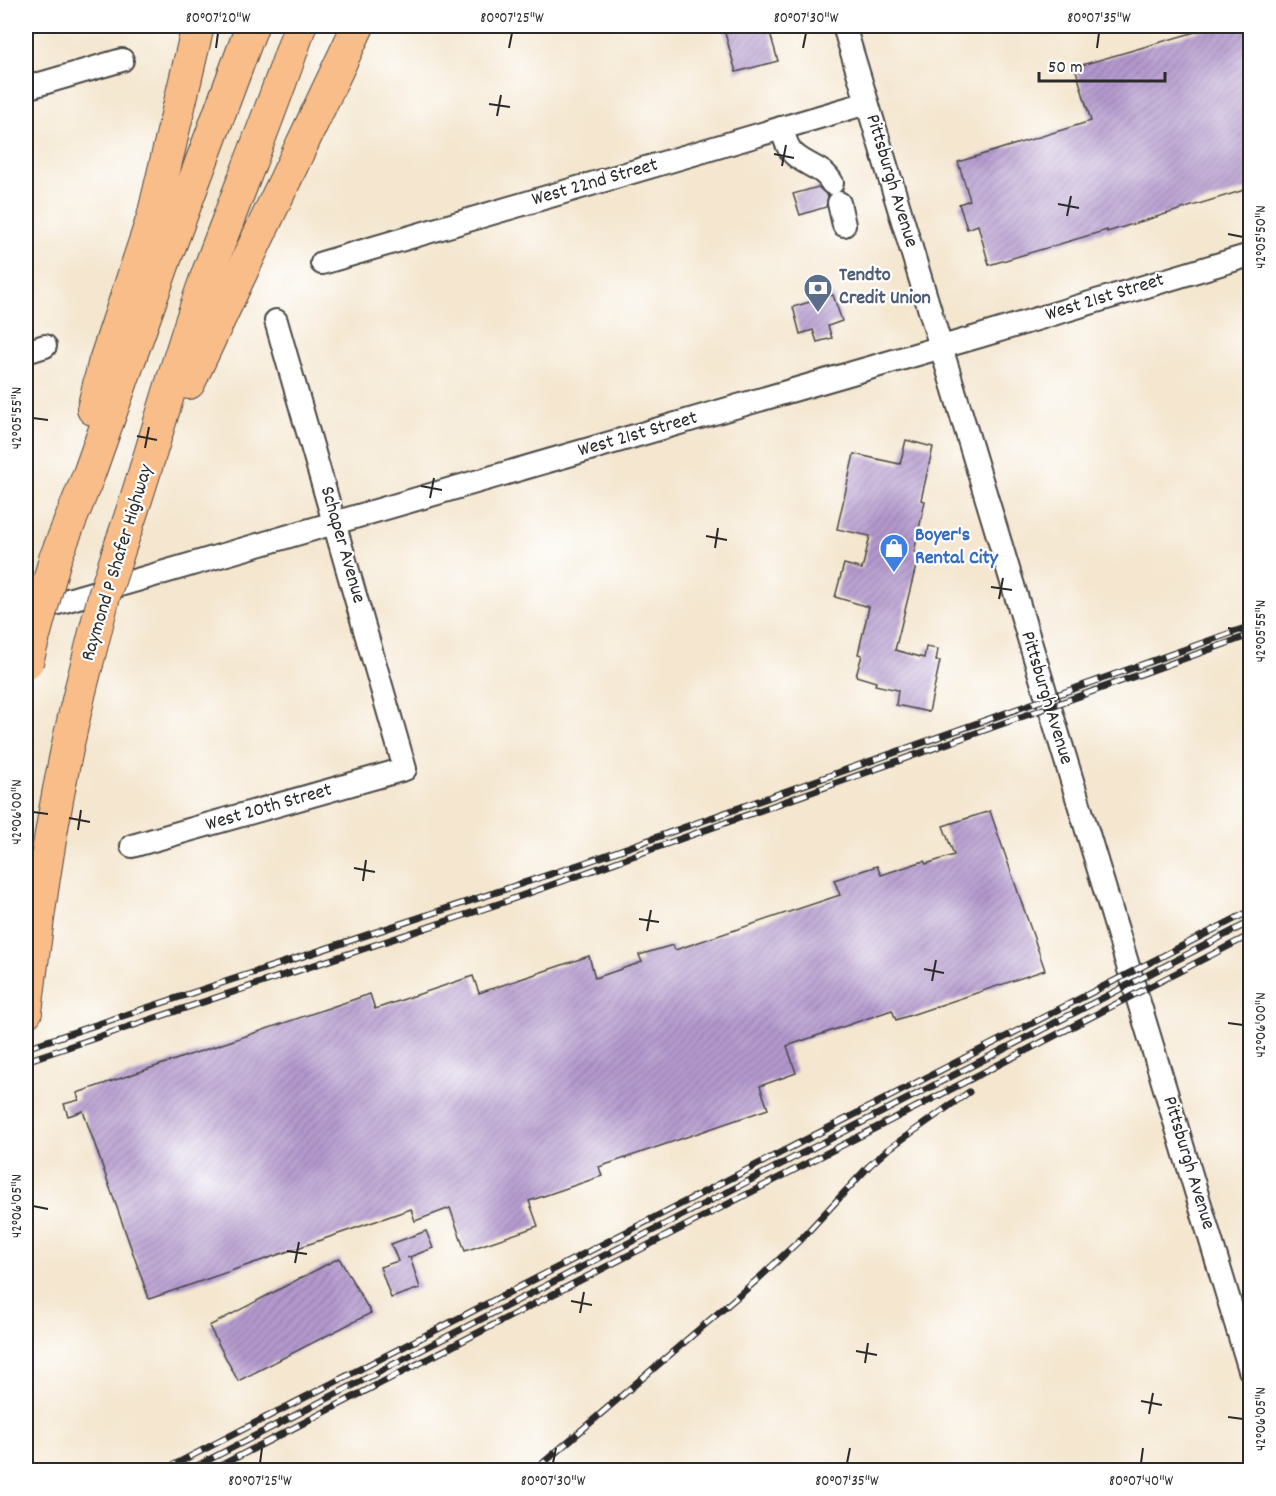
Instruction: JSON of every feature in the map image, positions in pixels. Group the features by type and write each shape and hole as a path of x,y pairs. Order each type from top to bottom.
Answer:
{"highway":[{"path":"26,665 56,559 104,364 153,217 198,26"},
{"path":"56,559 252,26"},
{"name":"Raymond P Shafer Highway","path":"26,1012 34,942 72,720 104,596 145,476 171,384 205,281 282,80 300,26"},
{"path":"145,476 358,26"}],"street":[{"name":"Pittsburgh Avenue","path":"844,26 1251,1370"},
{"path":"26,88 122,60"},
{"name":"West 22nd Street","path":"322,263 867,103"},
{"path":"781,128 791,151 829,177 838,204"},
{"name":"West 21st Street","path":"26,612 1251,255"},
{"name":"Schaper Avenue","path":"276,321 405,769"},
{"name":"West 20th Street","path":"132,846 405,769"}],"building":[{"path":"723,26 768,26 778,61 736,72"},
{"path":"1216,26 1251,26 1251,188 989,265 978,225 967,229 959,204 970,200 958,162 1091,121 1075,67"},
{"path":"818,187 828,196 826,207 800,215 793,194"},
{"path":"833,295 842,321 828,326 832,338 817,342 813,330 800,334 793,307"},
{"path":"906,440 933,447 921,500 925,501 914,552 919,554 895,650 924,658 926,647 938,649 936,661 940,661 929,712 896,705 898,690 875,685 876,682 856,676 862,655 858,654 869,607 835,597 844,564 862,569 870,536 837,529 854,454 900,464"},
{"path":"990,811 1045,970 896,1020 892,1010 787,1046 796,1073 760,1086 768,1109 599,1167 602,1176 529,1201 538,1226 465,1251 450,1208 415,1221 411,1209 149,1299 83,1111 68,1116 64,1104 79,1100 77,1093 370,994 375,1009 473,976 479,993 589,956 595,978 642,962 639,955 673,945 675,950 840,895 834,880 877,866 881,875 924,861 926,864 954,855 943,826"},
{"path":"426,1231 433,1248 407,1258 410,1257 420,1288 391,1298 380,1267 398,1261 391,1244"},
{"path":"339,1258 371,1313 238,1381 209,1326"}],"railway":[{"path":"26,1048 584,863 1242,629"},
{"path":"26,1061 504,902 1250,635"},
{"path":"164,1470 1250,911"},
{"path":"189,1470 1250,922"},
{"path":"212,1470 1250,935"},
{"path":"535,1470 758,1279 802,1238 869,1166 887,1150 969,1092"}],"place":[{"name":"Tendto Credit Union","path":"818,314"},
{"name":"Boyer's Rental City","path":"894,574"}]}
